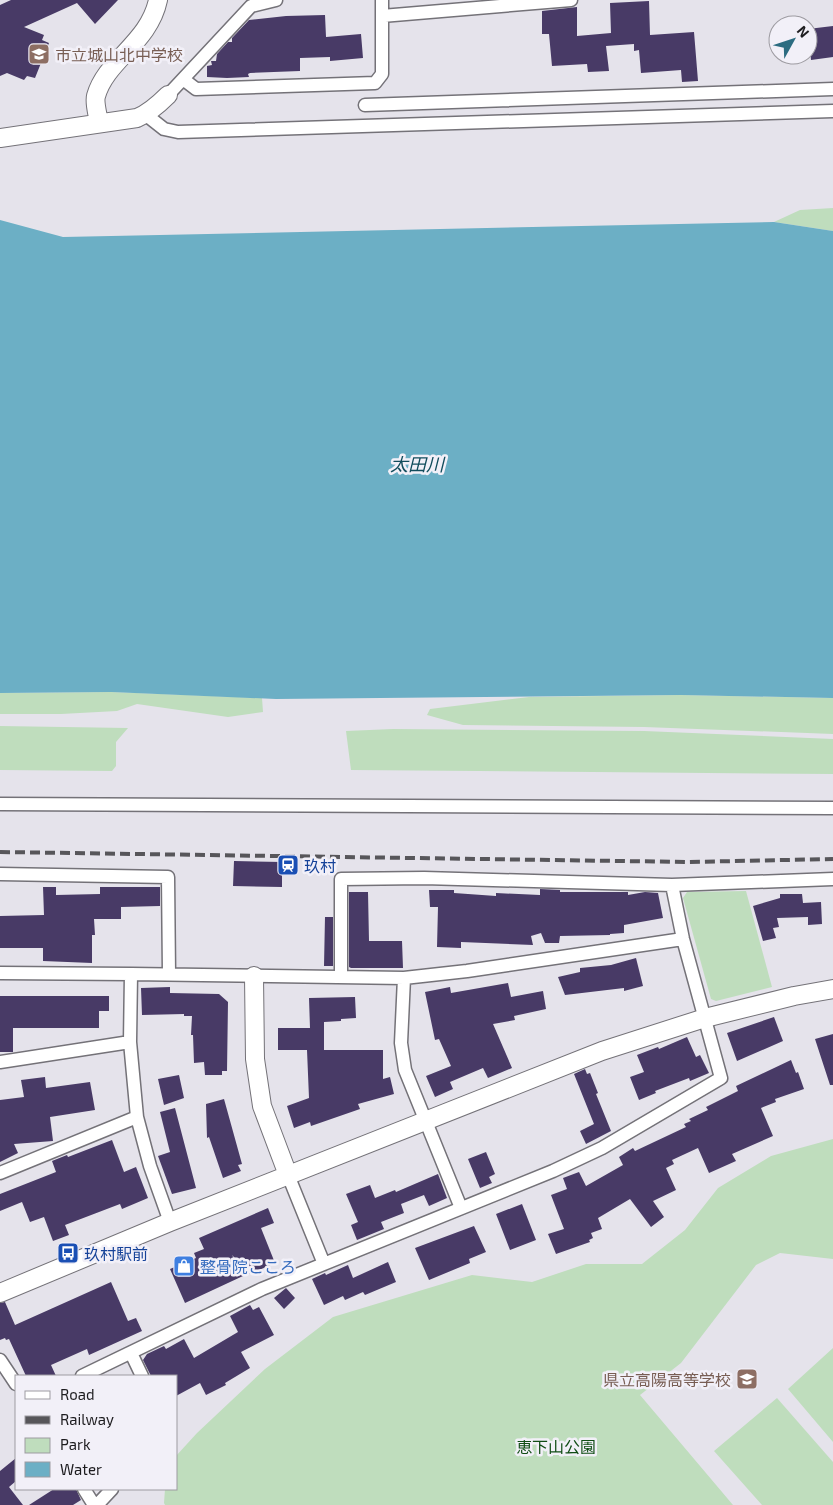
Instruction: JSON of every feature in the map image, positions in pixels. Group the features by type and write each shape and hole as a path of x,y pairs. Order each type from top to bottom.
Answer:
{"street":[{"path":"99,122 96,98 103,80 144,32 158,0"},
{"path":"0,138 136,118 145,114 168,95 251,6 276,0"},
{"path":"183,79 196,89 375,83 382,74 382,0"},
{"path":"382,16 571,0"},
{"path":"365,105 833,89"},
{"path":"145,114 164,129 178,132 833,111"},
{"path":"0,804 833,808"},
{"path":"0,874 168,877 169,974"},
{"path":"341,977 341,879 424,878 672,885 833,879"},
{"path":"84,1375 262,1289 553,1170 602,1148 721,1078 683,939 672,885"},
{"path":"0,973 404,978 467,971 683,939"},
{"path":"131,974 130,1042 137,1118 150,1166 170,1222"},
{"path":"254,976 255,1059 262,1106 324,1264"},
{"path":"404,978 401,1043 405,1070 461,1208"},
{"path":"0,1293 170,1222 602,1051 705,1018 794,996 833,989"},
{"path":"0,1062 130,1042"},
{"path":"0,1173 137,1118"},
{"path":"131,1353 142,1375"},
{"path":"0,1360 15,1382"},
{"path":"85,1490 95,1505 111,1490"}],"green space":[{"path":"833,208 833,231 774,222 800,210"},
{"path":"111,692 262,698 263,712 228,717 137,704 117,711 61,714 0,714 0,693"},
{"path":"681,695 833,698 833,734 644,727 463,725 427,715 430,709 529,697"},
{"path":"0,726 128,728 116,742 116,766 112,771 0,770"},
{"path":"393,729 644,731 833,739 833,774 351,770 346,731"},
{"path":"746,891 772,987 716,1001 711,999 683,898 687,892"},
{"name":"恵下山公園","path":"833,1139 833,1259 780,1253 756,1265 681,1363 640,1395 733,1505 165,1505 165,1490 178,1490 178,1454 197,1433 265,1369 333,1317 472,1275 532,1282 586,1264 642,1264 685,1230 718,1188 771,1156"},
{"path":"833,1348 833,1442 788,1389"},
{"path":"777,1398 833,1462 833,1505 762,1505 714,1451"}],"water":[{"name":"太田川","path":"0,220 63,237 774,222 833,231 833,698 681,695 276,699 111,692 0,693"}],"building":[{"path":"11,0 118,0 95,24 77,3 24,27 44,35 42,40 49,43 35,78 27,76 24,80 7,73 0,76 0,5"},
{"path":"649,1 650,35 694,32 698,81 682,82 681,70 641,73 639,50 634,51 634,44 606,46 609,71 588,72 587,64 552,66 549,34 542,34 542,11 577,7 577,36 611,33 610,3"},
{"path":"325,15 326,37 361,34 363,58 330,61 330,57 300,58 300,71 250,73 248,74 249,77 207,77 207,66 212,65 211,61 216,61 217,54 228,42 232,42 232,38 249,20 286,16"},
{"path":"833,26 833,57 818,59 818,28"},
{"path":"234,861 282,862 282,887 233,886"},
{"path":"43,887 56,887 56,895 100,894 100,887 160,887 160,906 121,907 121,919 94,919 95,935 92,935 92,963 43,961 43,948 0,948 0,916 44,915"},
{"path":"540,889 560,890 560,892 628,892 628,895 645,892 658,893 663,918 624,925 624,933 560,936 559,943 545,943 541,933 531,936 533,945 461,942 461,948 437,947 438,907 430,907 429,890 454,890 454,893 496,896 496,893 540,895"},
{"path":"349,892 368,892 369,941 402,941 403,968 349,967"},
{"path":"780,894 802,894 803,903 821,902 822,924 808,925 808,917 777,918 779,927 773,928 776,938 763,941 753,906 780,898"},
{"path":"325,917 333,917 333,966 324,966"},
{"path":"636,958 643,986 624,991 624,988 565,995 558,977 580,972 580,968 611,965"},
{"path":"508,983 511,997 543,991 546,1009 514,1016 515,1020 493,1024 512,1068 488,1078 483,1068 450,1082 453,1089 435,1097 426,1076 451,1066 439,1039 435,1040 425,992 450,987 451,993"},
{"path":"170,987 170,993 219,994 228,1002 227,1071 222,1071 222,1075 205,1075 204,1062 194,1063 193,1035 191,1035 192,1016 184,1016 184,1014 142,1015 141,988"},
{"path":"0,996 109,996 109,1011 99,1011 99,1028 13,1028 13,1052 0,1052"},
{"path":"355,997 356,1018 324,1022 324,1050 383,1050 383,1079 390,1077 394,1094 358,1104 360,1109 311,1126 310,1122 294,1128 287,1106 309,1098 307,1050 278,1050 278,1028 310,1028 309,998"},
{"path":"774,1017 783,1041 737,1061 727,1033"},
{"path":"833,1034 833,1085 830,1085 815,1039"},
{"path":"687,1037 696,1057 700,1055 709,1073 690,1081 689,1078 655,1091 656,1093 639,1100 630,1077 644,1072 637,1055 658,1047 659,1049"},
{"path":"791,1060 804,1089 775,1099 776,1102 761,1108 773,1136 732,1154 736,1161 709,1173 698,1148 672,1160 674,1164 666,1168 676,1190 653,1201 664,1217 651,1227 630,1199 598,1218 602,1229 591,1233 593,1238 589,1240 590,1242 556,1254 548,1234 564,1229 551,1195 567,1189 563,1178 579,1172 586,1186 623,1165 619,1157 633,1148 635,1151 686,1127 684,1124 691,1121 689,1119 708,1110 706,1107 738,1091 736,1086"},
{"path":"585,1069 587,1074 590,1073 598,1093 596,1094 611,1131 586,1144 580,1131 594,1124 574,1074"},
{"path":"179,1075 184,1098 164,1105 158,1079"},
{"path":"45,1077 46,1088 90,1082 95,1110 50,1117 53,1141 14,1144 18,1153 0,1162 0,1100 24,1097 21,1080"},
{"path":"224,1099 242,1164 238,1165 241,1171 223,1178 209,1137 207,1138 206,1104"},
{"path":"175,1108 196,1188 172,1194 158,1156 170,1152 160,1112"},
{"path":"112,1140 124,1172 136,1167 148,1198 122,1209 120,1204 65,1225 69,1235 53,1241 44,1217 30,1222 22,1202 0,1211 0,1194 56,1172 52,1161 67,1155 68,1157"},
{"path":"486,1152 495,1174 489,1177 492,1183 480,1188 468,1159"},
{"path":"438,1174 447,1198 429,1206 424,1195 401,1204 404,1213 381,1222 384,1229 357,1240 351,1225 358,1222 346,1194 370,1185 375,1198 395,1190 396,1192"},
{"path":"522,1204 536,1240 510,1250 496,1214"},
{"path":"268,1208 274,1223 261,1228 275,1263 250,1274 232,1255 243,1276 185,1303 170,1269 196,1258 194,1253 204,1249 199,1238"},
{"path":"474,1226 486,1252 469,1259 470,1263 429,1280 415,1248"},
{"path":"388,1262 396,1282 365,1295 363,1292 345,1300 343,1296 324,1305 312,1279 348,1265 353,1278"},
{"path":"111,1282 128,1321 136,1318 142,1331 89,1355 87,1349 51,1365 56,1375 26,1375 9,1339 0,1340 0,1303 5,1302 15,1325"},
{"path":"286,1288 295,1298 284,1309 274,1298"},
{"path":"250,1305 253,1310 259,1307 274,1335 241,1352 250,1368 225,1383 226,1385 206,1395 200,1383 178,1395 178,1375 150,1375 143,1360 147,1354 164,1346 166,1349 184,1339 194,1358 238,1332 230,1316"},
{"path":"15,1459 15,1482 9,1487 23,1505 0,1505 0,1471"},
{"path":"52,1490 76,1490 81,1500 73,1505 29,1505"}],"railway":[{"path":"0,852 688,862 833,859"}],"place":[{"name":"市立城山北中学校","path":"39,54"},
{"name":"玖村","path":"288,865"},
{"name":"玖村駅前","path":"68,1253"},
{"name":"整骨院こころ","path":"184,1266"},
{"name":"県立高陽高等学校","path":"747,1379"}]}
